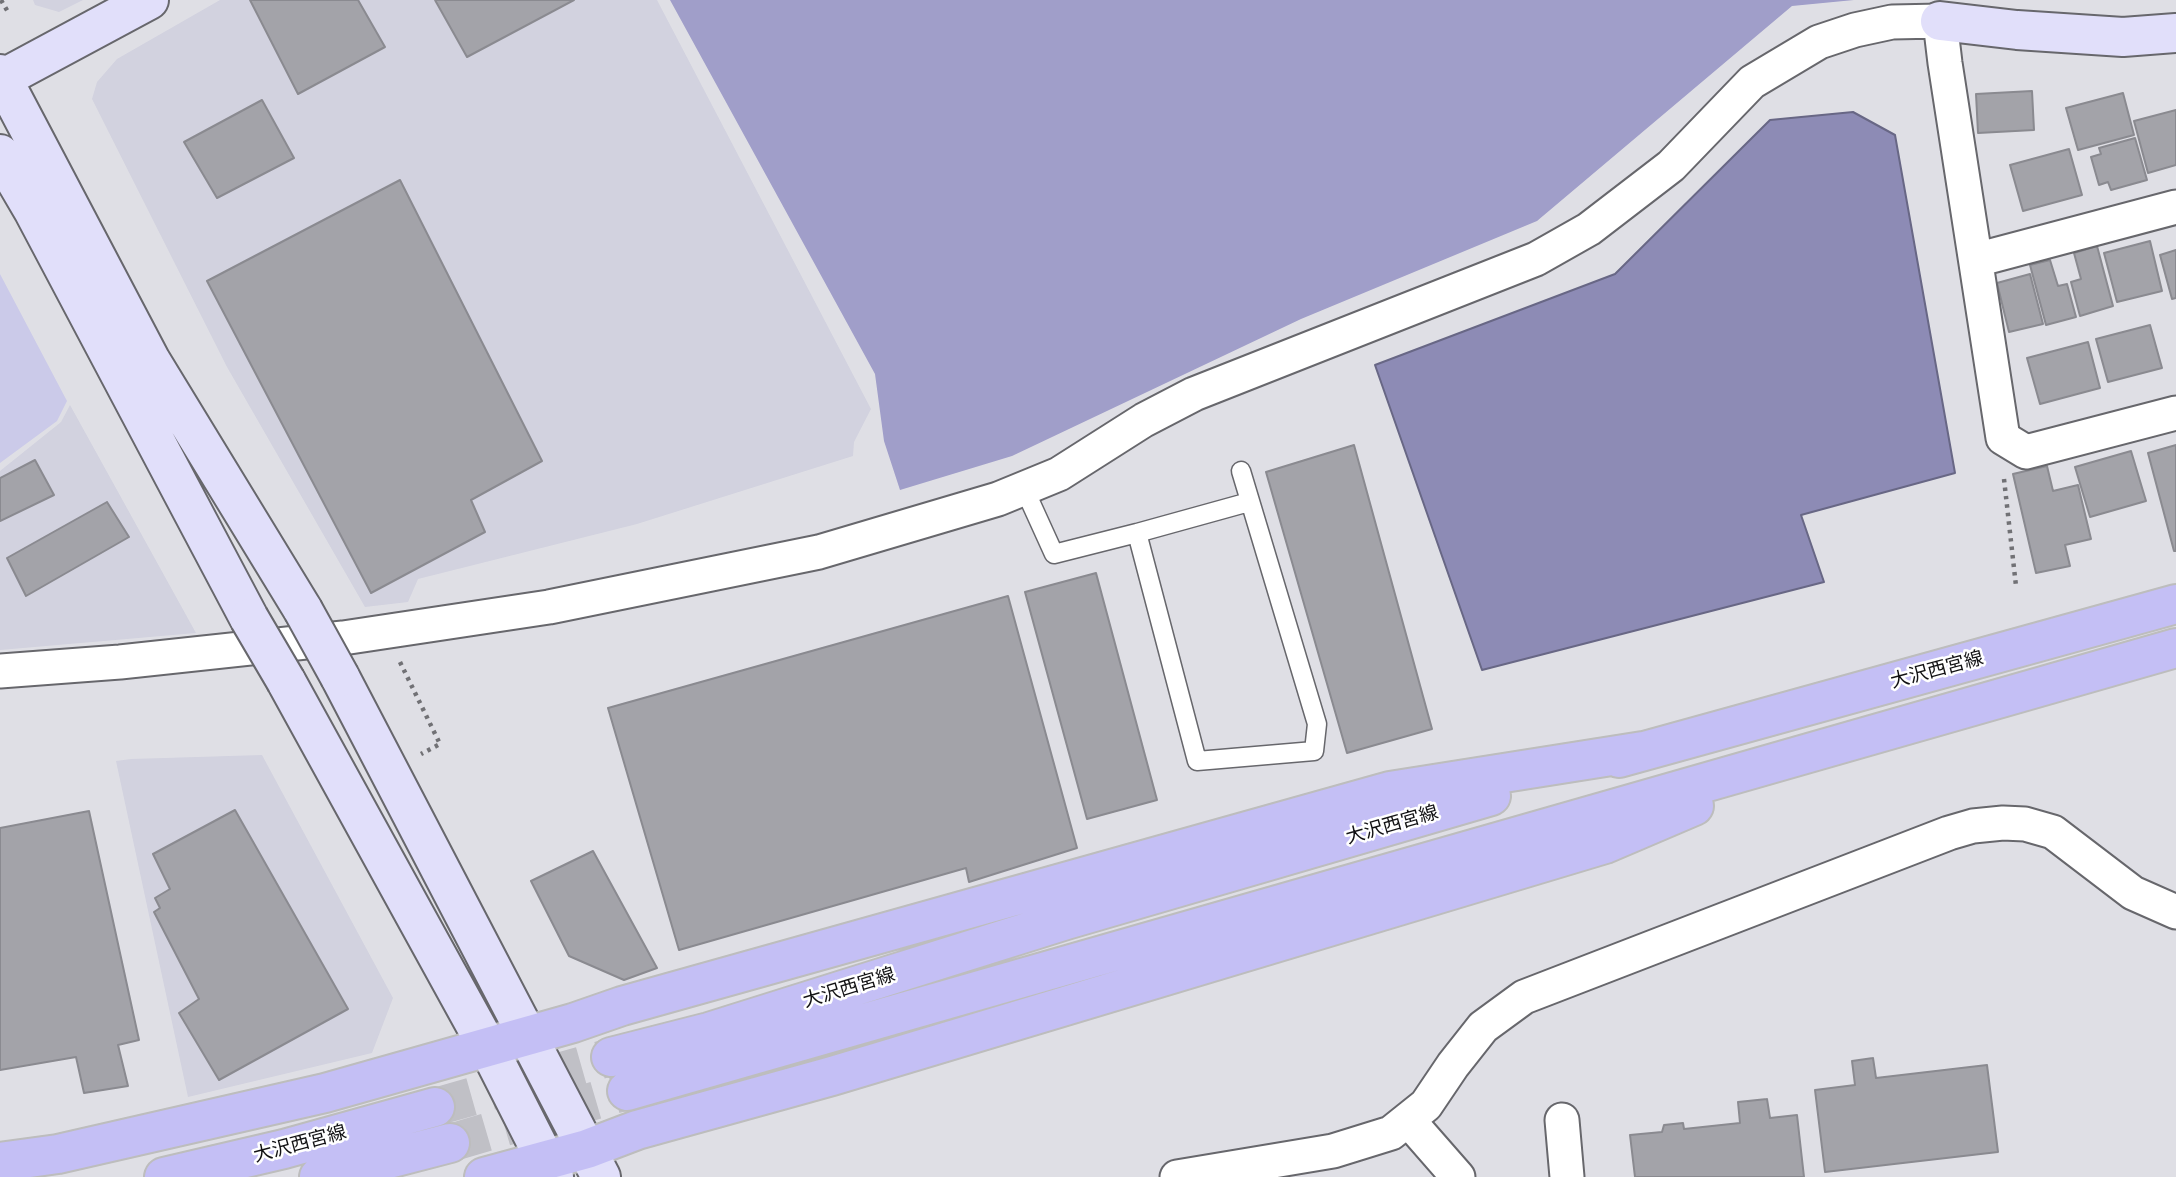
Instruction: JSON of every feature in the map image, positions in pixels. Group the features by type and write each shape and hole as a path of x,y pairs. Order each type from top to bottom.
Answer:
{"main road":[{"name":"大沢西宮線","path":"611,1057 709,1032 1066,920 1643,751 2176,604"},
{"name":"大沢西宮線","path":"627,1091 2176,648"},
{"path":"484,1177 594,1163 637,1130 845,1072 1605,844 1831,747"},
{"path":"0,1162 58,1154 325,1093 622,1006 1390,791 1643,751"},
{"name":"大沢西宮線","path":"164,1177 284,1149 435,1107"},
{"name":"大沢西宮線","path":"319,1177 450,1143"}],"street":[{"path":"149,0 1,78 150,361 303,610 340,677 594,1163"},
{"path":"0,671 120,662 385,633 549,607 819,552 998,499 1059,474 1144,420 1194,394 1536,259 1589,229 1671,166 1752,82 1819,42 1892,22 1940,21 2017,30 2110,36 2176,33"},
{"path":"1940,21 1944,63 2003,438 2026,452 2176,413"},
{"path":"0,154 33,210 249,618 486,1046 550,1169"},
{"path":"1976,260 2176,207"},
{"path":"1177,1177 1333,1151 1391,1133 1409,1121 1438,1090 1453,1065 1483,1027 1524,996 1973,825 2025,824 2053,832 2133,893 2176,912"},
{"path":"1562,1119 1567,1177"},
{"path":"1409,1121 1458,1177"}],"lane":[{"path":"1137,533 1197,761 1314,751 1317,724 1241,471"},
{"path":"1024,488 1054,554 1249,502"}],"path":[{"path":"1,0 8,12"},
{"path":"2013,444 2004,478 2016,586"},
{"path":"385,633 440,744"}],"shaded area":[{"path":"33,0 83,0 59,12 35,5"},
{"path":"220,0 657,0 871,409 854,442 853,456 637,524 418,579 408,602 365,607 227,367 92,99 97,82 117,59"},
{"path":"670,0 1854,0 1792,6 1537,221 1301,319 1012,456 900,490 884,441 875,374"},
{"path":"1853,112 1895,135 1955,473 1801,515 1824,582 1482,670 1375,365 1615,274 1770,120"},
{"path":"0,274 67,401 57,421 0,463"},
{"path":"70,405 196,633 0,650 0,471 61,422"},
{"path":"262,755 393,998 372,1053 188,1097 116,761"}],"building":[{"path":"250,0 358,0 385,47 298,94"},
{"path":"435,0 574,0 467,57"},
{"path":"2032,91 2034,130 1978,133 1976,94"},
{"path":"2123,93 2134,135 2078,150 2066,108"},
{"path":"262,100 294,158 217,198 184,142"},
{"path":"2176,110 2176,165 2148,173 2134,121"},
{"path":"2135,138 2147,180 2111,190 2108,182 2099,185 2091,157 2101,154 2099,148"},
{"path":"2069,149 2082,195 2023,211 2010,165"},
{"path":"400,180 542,461 471,500 485,532 371,593 207,281"},
{"path":"2150,241 2162,291 2117,302 2104,253"},
{"path":"2097,246 2113,306 2080,316 2071,282 2081,279 2074,253"},
{"path":"2176,250 2176,298 2172,299 2160,255"},
{"path":"2050,260 2058,286 2067,284 2076,317 2046,325 2030,265"},
{"path":"2030,274 2043,324 2009,332 1997,283"},
{"path":"2150,325 2162,368 2108,382 2096,339"},
{"path":"2088,342 2100,388 2040,404 2027,358"},
{"path":"1354,445 1432,729 1347,753 1266,472"},
{"path":"2176,445 2176,551 2174,551 2148,453"},
{"path":"2131,451 2146,501 2090,517 2075,467"},
{"path":"35,460 54,495 0,521 0,478"},
{"path":"2047,466 2053,491 2078,485 2091,539 2065,545 2070,566 2036,573 2013,474"},
{"path":"107,502 129,537 26,596 7,558"},
{"path":"1096,573 1157,800 1087,819 1025,592"},
{"path":"1008,596 1077,848 969,882 966,868 679,950 608,708"},
{"path":"235,810 348,1009 219,1080 179,1013 199,999 154,912 160,908 155,898 170,889 153,854"},
{"path":"89,811 139,1040 118,1045 128,1086 84,1093 76,1057 0,1070 0,828"},
{"path":"593,851 657,968 624,980 569,956 531,881"},
{"path":"1873,1058 1876,1078 1987,1065 1998,1152 1825,1172 1815,1090 1855,1085 1852,1061"},
{"path":"1767,1099 1770,1118 1797,1115 1804,1177 1635,1177 1630,1135 1662,1132 1664,1125 1683,1123 1684,1129 1740,1123 1738,1102"}],"tunnel":[{"path":"435,1107 611,1057"},
{"path":"450,1143 627,1091"}]}
